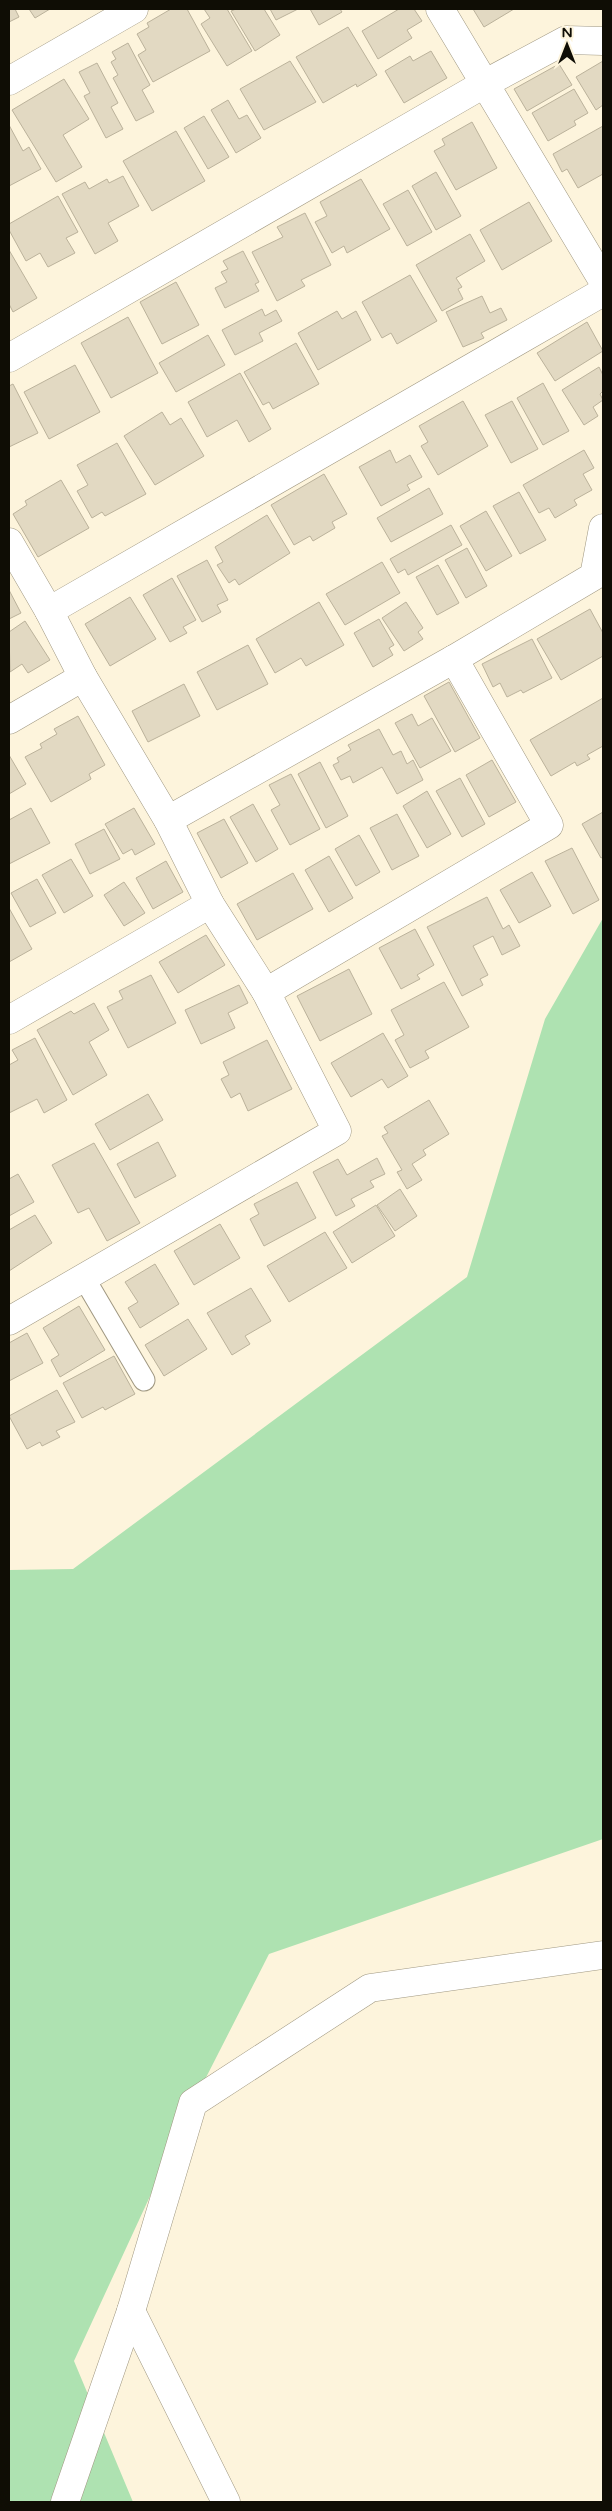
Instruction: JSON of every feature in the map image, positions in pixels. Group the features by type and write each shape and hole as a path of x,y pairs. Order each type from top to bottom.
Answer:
{"street":[{"path":"9,81 134,9"},
{"path":"440,9 603,281"},
{"path":"9,358 484,84 566,40 603,40"},
{"path":"49,611 603,292"},
{"path":"168,820 454,659 594,576 603,528"},
{"path":"9,542 49,611 83,677 168,820 210,904 266,992 337,1131 9,1321"},
{"path":"266,992 549,825 454,659"},
{"path":"9,720 83,677"},
{"path":"9,1020 210,904"},
{"path":"65,2502 131,2311 193,2104 370,1988 603,1955"},
{"path":"131,2311 226,2502"}],"lane":[{"path":"84,1278 144,1380"}],"green space":[{"path":"603,918 603,1839 269,1954 193,2103 74,2361 133,2502 9,2502 9,1570 73,1569 467,1277 545,1019"}],"building":[{"path":"9,9 15,9 19,17 9,22"},
{"path":"29,9 50,9 35,18"},
{"path":"171,9 187,9 210,51 153,82 138,55 146,50 137,34 149,27 147,23"},
{"path":"204,9 227,9 252,51 227,66 201,24 210,18"},
{"path":"236,9 264,9 280,35 255,51 231,11"},
{"path":"270,9 298,9 276,20"},
{"path":"310,9 340,9 342,12 319,25"},
{"path":"399,9 414,9 422,21 407,30 412,38 378,59 362,31"},
{"path":"473,9 514,9 484,27"},
{"path":"348,27 377,75 357,87 356,84 323,103 296,57"},
{"path":"128,43 150,85 142,90 154,112 136,121 113,78 118,75 111,62 116,59 112,52"},
{"path":"431,51 447,78 404,103 385,71 410,56 413,61"},
{"path":"290,61 316,102 264,130 240,89"},
{"path":"603,61 603,105 596,110 576,77"},
{"path":"97,63 118,103 111,107 123,129 106,138 84,96 90,93 79,72"},
{"path":"559,64 572,85 527,111 514,89"},
{"path":"64,79 89,119 63,135 82,167 56,182 12,110"},
{"path":"574,89 588,113 574,121 576,125 548,141 532,113"},
{"path":"228,100 239,119 247,115 261,138 236,153 211,110"},
{"path":"204,116 229,157 208,169 184,128"},
{"path":"472,122 497,168 456,190 434,151 445,145 442,139"},
{"path":"9,125 23,151 29,147 41,169 9,186"},
{"path":"603,126 603,174 578,188 567,169 562,172 553,154"},
{"path":"176,131 205,181 152,211 123,161"},
{"path":"436,172 461,216 436,230 412,186"},
{"path":"123,176 139,206 108,223 118,241 95,254 62,194 85,182 89,189 107,179 109,183"},
{"path":"361,179 390,229 347,253 344,246 332,253 315,222 327,216 320,202"},
{"path":"408,190 432,232 407,246 383,204"},
{"path":"58,196 78,232 66,238 75,253 48,267 40,253 26,261 9,230 9,224"},
{"path":"529,202 552,241 502,270 480,230"},
{"path":"305,213 331,265 301,280 305,286 277,301 252,252 283,237 277,227"},
{"path":"470,234 485,261 456,278 462,287 458,289 463,299 442,311 416,265"},
{"path":"9,250 37,298 13,312 9,304"},
{"path":"243,251 259,282 255,284 259,291 225,308 215,288 227,282 221,272 228,269 223,261"},
{"path":"410,275 437,321 397,344 391,333 382,338 362,302"},
{"path":"176,282 199,325 162,344 140,302"},
{"path":"482,296 490,313 501,308 507,320 481,333 484,338 463,347 446,312"},
{"path":"262,309 265,316 276,310 282,321 259,333 263,341 235,355 222,330"},
{"path":"337,311 342,319 356,311 371,340 318,370 298,333"},
{"path":"128,317 158,373 111,398 81,343"},
{"path":"587,322 603,351 555,381 537,353"},
{"path":"208,335 225,365 176,392 159,363"},
{"path":"296,343 319,384 273,409 269,402 263,405 244,372"},
{"path":"75,365 100,412 49,439 24,392"},
{"path":"599,367 603,375 603,391 600,394 603,400 593,407 598,416 584,425 562,390"},
{"path":"240,373 271,429 249,442 237,420 207,437 188,402"},
{"path":"543,383 569,431 543,445 517,398"},
{"path":"13,384 38,433 9,447 9,386"},
{"path":"463,401 488,446 438,475 421,446 428,442 419,426"},
{"path":"512,401 538,449 511,463 485,415"},
{"path":"162,412 170,425 181,418 204,456 155,485 124,436"},
{"path":"117,443 146,494 105,516 102,512 92,518 77,491 88,485 77,465"},
{"path":"390,450 396,463 410,455 422,477 407,485 410,490 381,506 359,467"},
{"path":"584,450 594,468 583,474 592,490 574,500 577,505 555,518 549,508 539,513 523,485"},
{"path":"324,474 347,514 332,522 335,528 313,541 310,536 294,545 271,505"},
{"path":"61,480 89,528 38,557 13,514 27,505 25,501"},
{"path":"429,488 443,514 391,542 377,518"},
{"path":"519,492 546,540 520,554 493,506"},
{"path":"486,511 512,556 486,571 460,526"},
{"path":"267,515 290,553 239,585 235,579 229,583 217,565 223,562 215,547"},
{"path":"451,525 462,545 408,575 405,569 398,573 390,559"},
{"path":"467,548 487,586 466,598 445,560"},
{"path":"207,560 228,600 217,605 221,612 202,622 177,576"},
{"path":"382,562 400,593 345,625 326,594"},
{"path":"438,565 459,603 437,615 416,577"},
{"path":"172,578 196,620 183,627 187,633 170,642 143,595"},
{"path":"9,590 21,613 9,619"},
{"path":"130,597 156,639 110,666 85,624"},
{"path":"319,602 344,645 306,666 301,658 275,673 256,639"},
{"path":"406,602 423,628 418,632 423,639 404,651 382,618"},
{"path":"590,609 603,633 603,656 561,680 537,639"},
{"path":"379,619 394,645 389,648 393,655 373,667 354,633"},
{"path":"25,621 50,660 28,673 22,664 10,672 9,632"},
{"path":"532,639 552,678 523,693 521,690 507,697 500,683 493,687 482,664"},
{"path":"248,645 268,684 217,710 197,672"},
{"path":"449,682 480,738 455,752 424,696"},
{"path":"184,684 200,716 148,742 132,711"},
{"path":"603,698 603,746 587,755 590,759 577,766 575,762 551,776 530,740"},
{"path":"412,714 418,726 432,718 451,751 420,768 395,723"},
{"path":"78,716 105,765 89,774 91,779 51,802 25,757 42,748 40,744 57,734 54,729"},
{"path":"379,729 393,755 401,751 407,764 413,760 423,780 397,794 382,767 353,783 350,776 341,780 333,765 339,762 337,758 351,750 348,745"},
{"path":"9,755 26,784 9,794"},
{"path":"492,760 516,802 489,817 466,775"},
{"path":"320,762 348,816 326,828 298,774"},
{"path":"291,774 320,829 290,845 271,810 280,805 269,785"},
{"path":"460,778 485,824 462,837 436,791"},
{"path":"427,791 451,834 427,848 403,806"},
{"path":"253,804 278,849 256,862 230,817"},
{"path":"31,808 50,843 9,864 9,820"},
{"path":"134,808 155,844 135,855 132,849 123,854 105,824"},
{"path":"603,812 603,857 601,858 582,824"},
{"path":"397,814 419,856 392,870 370,828"},
{"path":"224,819 248,863 221,878 197,833"},
{"path":"104,829 120,859 90,874 75,844"},
{"path":"359,835 380,872 356,886 335,849"},
{"path":"572,848 599,900 573,914 545,861"},
{"path":"329,856 353,898 329,912 305,870"},
{"path":"71,859 93,896 64,913 42,875"},
{"path":"166,861 183,892 153,909 136,878"},
{"path":"532,872 551,906 519,923 500,890"},
{"path":"293,873 313,909 257,940 237,904"},
{"path":"37,879 56,913 30,927 11,893"},
{"path":"124,882 145,913 124,926 104,895"},
{"path":"487,897 503,929 509,925 520,946 502,955 493,936 473,946 488,975 480,979 483,985 462,996 427,927"},
{"path":"9,908 32,949 9,962"},
{"path":"415,929 434,965 417,975 420,979 401,989 379,948"},
{"path":"206,935 225,965 178,993 159,962"},
{"path":"349,969 372,1014 320,1041 297,996"},
{"path":"151,975 176,1023 128,1048 107,1007 123,999 119,991"},
{"path":"444,982 469,1027 425,1051 429,1058 410,1068 395,1040 404,1035 391,1010"},
{"path":"239,985 248,1003 228,1013 235,1028 201,1044 185,1010"},
{"path":"94,1003 109,1030 89,1042 107,1075 73,1095 37,1030 71,1011 74,1014"},
{"path":"383,1033 408,1076 388,1088 382,1079 351,1097 331,1063"},
{"path":"35,1038 67,1100 44,1113 37,1099 9,1113 9,1065 18,1060 12,1050"},
{"path":"267,1040 292,1089 248,1111 240,1093 231,1098 221,1079 229,1075 223,1062"},
{"path":"148,1094 163,1120 110,1150 95,1124"},
{"path":"429,1100 449,1134 423,1150 426,1155 412,1164 422,1180 407,1189 397,1172 402,1170 382,1136 388,1133 384,1127"},
{"path":"158,1142 176,1176 135,1198 117,1164"},
{"path":"94,1143 140,1223 107,1241 89,1208 78,1213 52,1165"},
{"path":"377,1158 385,1174 370,1181 374,1187 351,1199 355,1206 336,1216 313,1172 338,1159 347,1175"},
{"path":"18,1174 34,1202 9,1216 9,1179"},
{"path":"297,1182 316,1218 264,1246 250,1219 259,1214 254,1204"},
{"path":"400,1189 417,1216 395,1231 377,1205"},
{"path":"376,1205 395,1236 352,1263 333,1232"},
{"path":"35,1215 52,1243 9,1271 9,1230"},
{"path":"220,1224 240,1258 194,1285 174,1251"},
{"path":"325,1232 347,1268 289,1302 267,1266"},
{"path":"155,1264 179,1304 140,1328 128,1308 138,1302 125,1282"},
{"path":"251,1288 271,1321 245,1336 250,1344 232,1355 207,1313"},
{"path":"79,1306 105,1350 60,1377 51,1360 59,1355 43,1328"},
{"path":"188,1319 207,1349 164,1376 145,1345"},
{"path":"27,1333 43,1363 9,1381 9,1343"},
{"path":"114,1356 135,1394 105,1410 103,1407 82,1418 63,1383"},
{"path":"57,1390 75,1422 56,1431 60,1437 42,1446 40,1442 27,1449 9,1416"}]}
